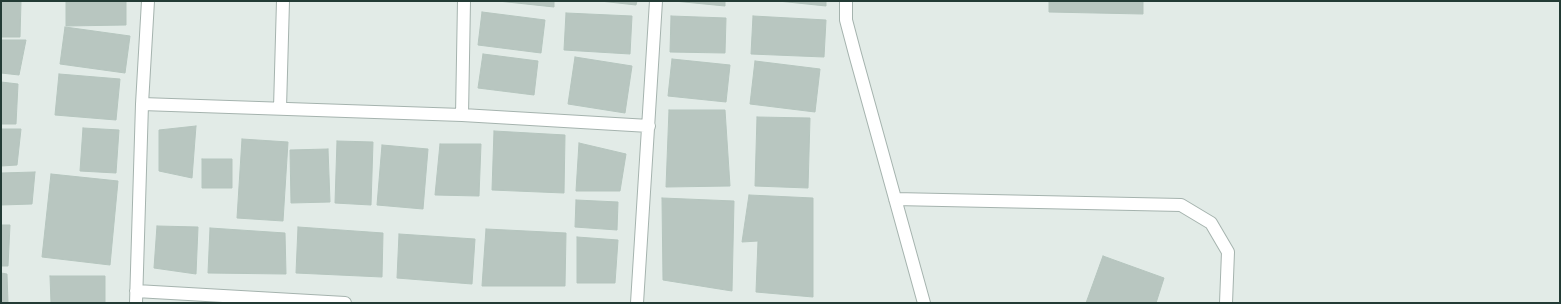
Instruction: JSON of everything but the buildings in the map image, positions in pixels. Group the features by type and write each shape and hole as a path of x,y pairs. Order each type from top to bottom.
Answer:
{"street":[{"path":"148,1 142,104 136,297 345,303"},
{"path":"280,108 283,1"},
{"path":"462,115 464,1"},
{"path":"637,303 650,126 656,1"},
{"path":"846,1 846,20 854,54 924,303"},
{"path":"142,104 462,115 650,126"},
{"path":"895,199 1181,205 1211,223 1228,252 1226,303"}]}
